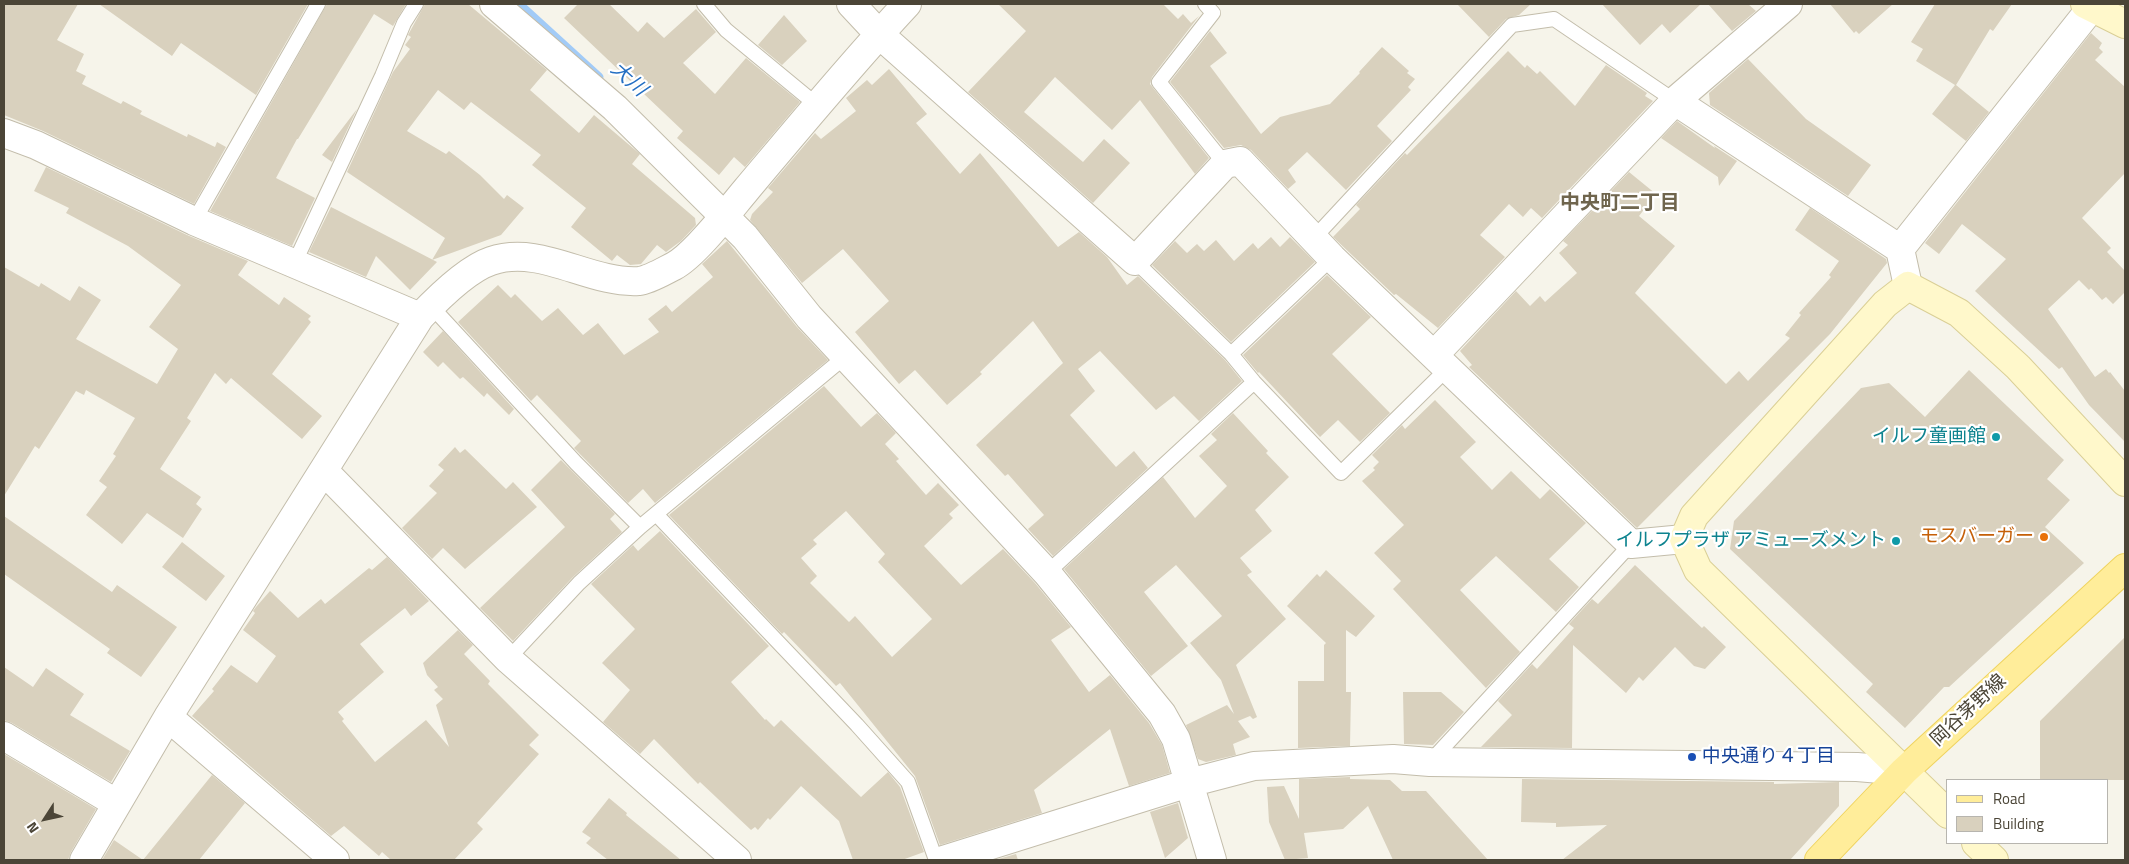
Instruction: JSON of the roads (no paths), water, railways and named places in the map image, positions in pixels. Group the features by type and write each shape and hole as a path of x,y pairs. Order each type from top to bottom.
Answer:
{"main road":[{"name":"岡谷茅野線","path":"1819,860 1904,771 2125,568"}],"street":[{"path":"494,4 615,108 745,237 809,317 1047,573 1162,714 1176,739 1212,860"},
{"path":"851,4 879,34 1135,261 1226,164 1240,162 1332,258 1631,544 1684,539"},
{"path":"84,860 168,717 426,312 468,274 491,261 516,256 539,259 607,278 641,281 676,265 690,253 723,217 906,4"},
{"path":"1441,362 1675,101 1788,4"},
{"path":"1900,249 2089,5 2125,24"},
{"path":"1675,101 1900,249 1908,286 1959,313 2018,367 2125,482"},
{"path":"4,133 36,145 194,221 426,312"},
{"path":"1908,286 1885,304 1694,516 1684,539 1698,570 1946,812"},
{"path":"324,471 508,659 737,860"},
{"path":"168,717 335,860"},
{"path":"4,736 116,803"},
{"path":"943,860 1189,783 1254,766 1393,759 1430,762 1857,767 1904,771"},
{"path":"1977,844 1994,860"}],"lane":[{"path":"194,221 318,4"},
{"path":"295,262 382,76 404,23 416,4"},
{"path":"704,4 726,30 818,106"},
{"path":"1205,4 1213,14 1159,82 1226,164"},
{"path":"1314,238 1512,25 1554,18 1675,101"},
{"path":"1231,354 1332,258"},
{"path":"1135,261 1231,354 1254,382 1341,473 1441,362"},
{"path":"426,312 640,527"},
{"path":"508,659 579,583 640,527 846,356"},
{"path":"1047,573 1254,382"},
{"path":"656,514 857,725 908,782 936,860"},
{"path":"1430,762 1631,544"}],"waterway":[{"name":"大川","path":"519,4 599,77"}],"place":[{"name":"イルフ童画館","path":"1996,437"},
{"name":"モスバーガー","path":"2044,537"},
{"name":"イルフプラザ アミューズメント","path":"1896,541"},
{"name":"中央通り４丁目","path":"1692,757"}],"district":[{"name":"中央町二丁目","path":"1620,204"}]}
